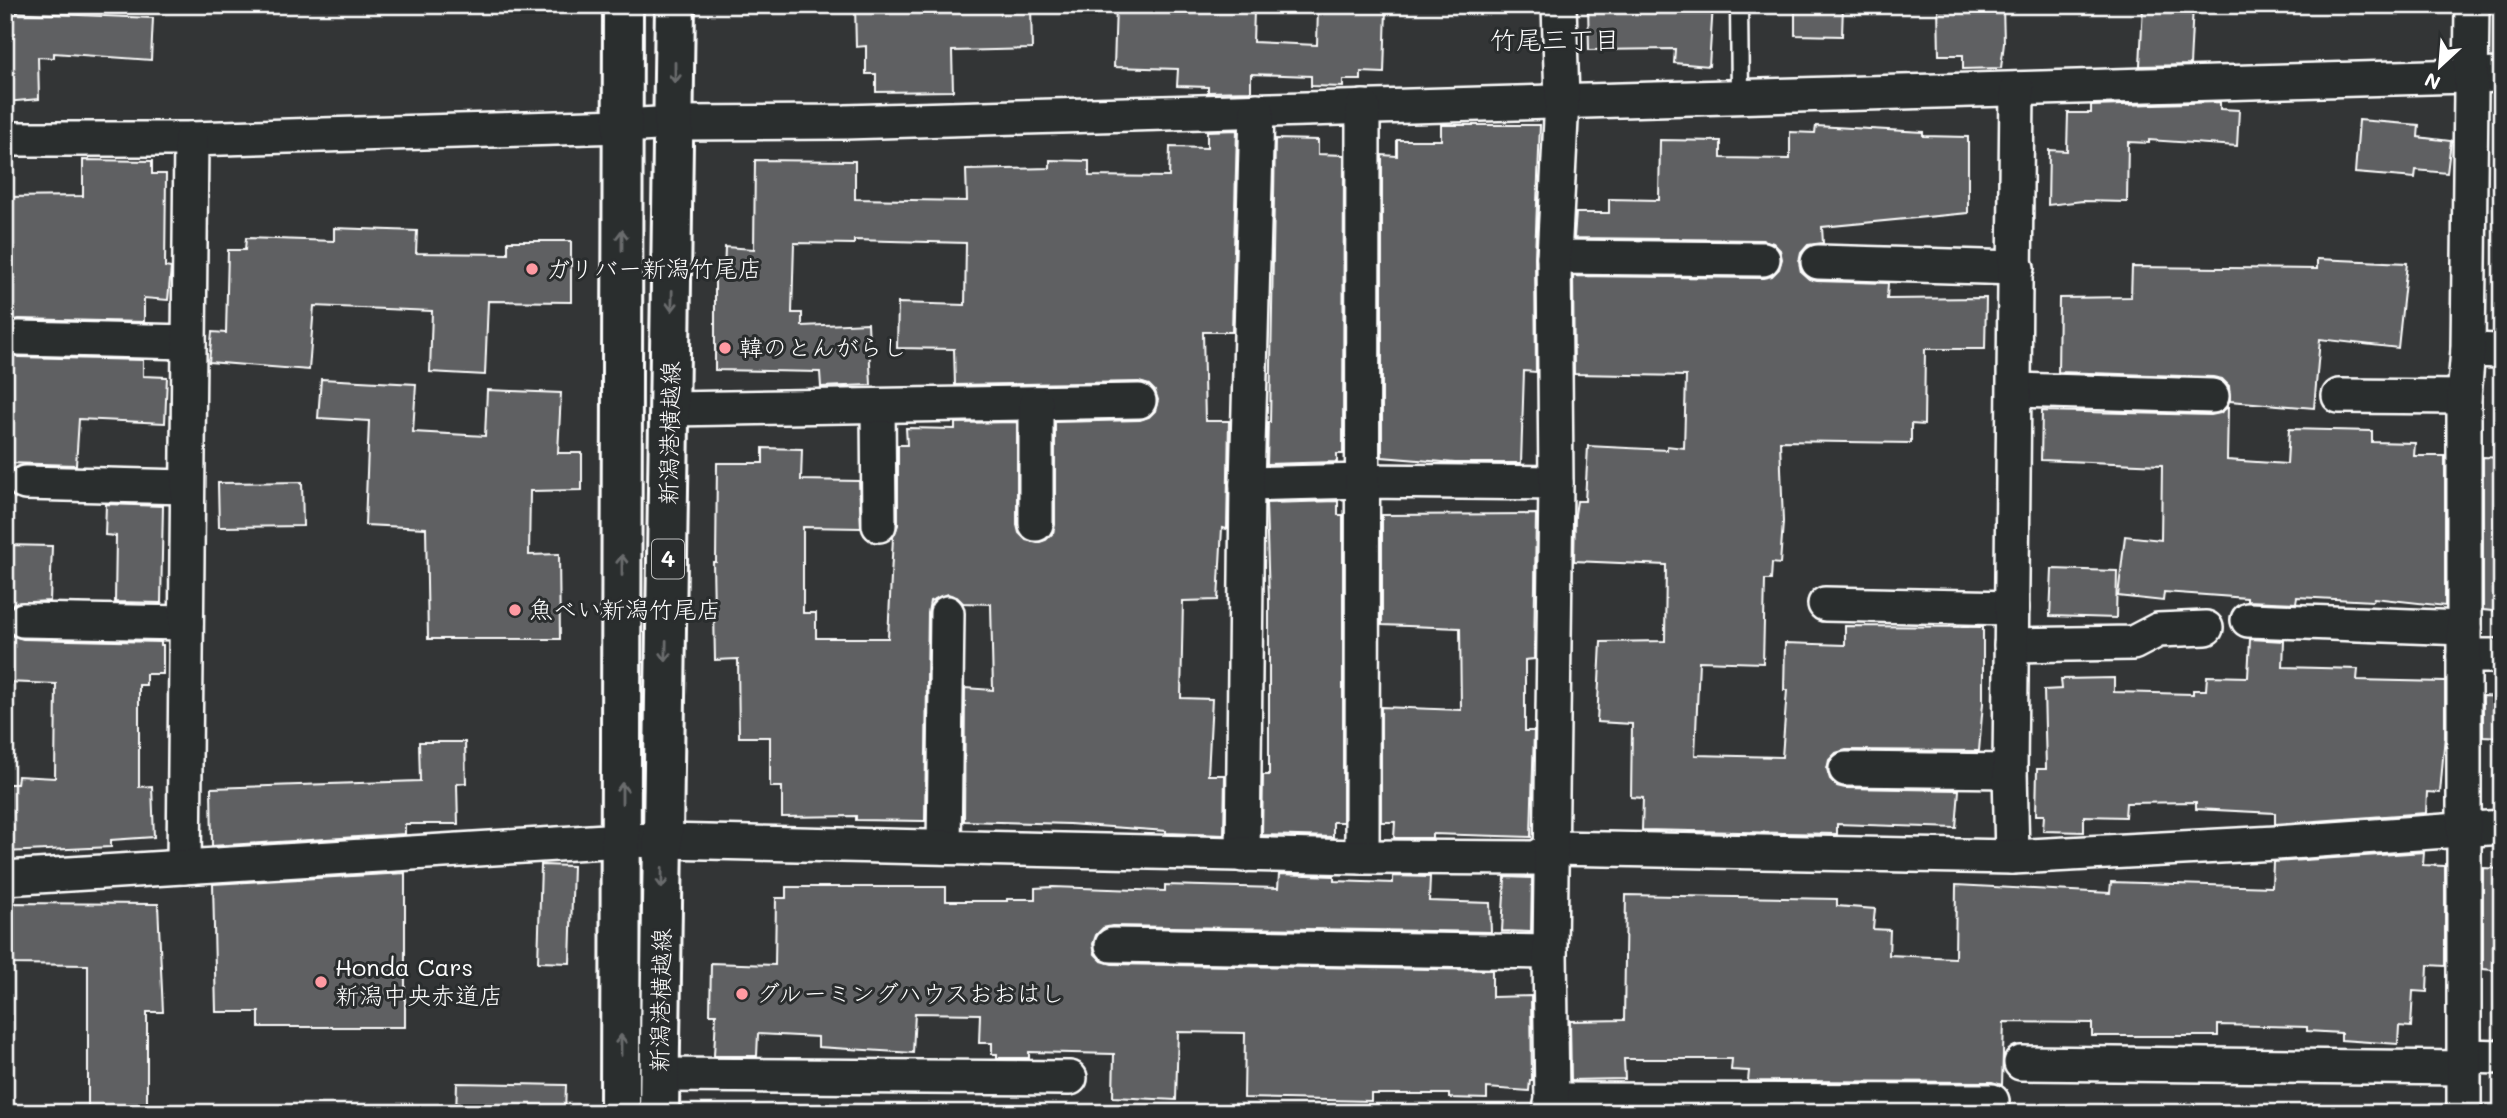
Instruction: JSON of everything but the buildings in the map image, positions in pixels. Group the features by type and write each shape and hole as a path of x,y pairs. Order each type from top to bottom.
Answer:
{"main road":[{"name":"新潟港横越線","path":"620,1113 623,5"},
{"name":"新潟港横越線","path":"659,1113 675,5"}],"street":[{"path":"1559,5 1562,100 1554,257 1556,483 1550,1106 1992,1101"},
{"path":"2464,1113 2465,397 2486,75 2472,5"},
{"path":"5,139 191,138 622,127 675,123 845,122 2486,75"},
{"path":"2012,857 2010,771 2017,89"},
{"path":"1362,857 1363,107"},
{"path":"1243,855 1247,484 1257,110"},
{"path":"184,867 191,138"},
{"path":"1554,257 1763,259"},
{"path":"1818,262 2017,268"},
{"path":"19,338 188,342"},
{"path":"2468,350 2502,351"},
{"path":"2015,390 2212,396"},
{"path":"2339,396 2465,397"},
{"path":"671,409 1139,401"},
{"path":"1037,403 1037,524"},
{"path":"877,405 879,525"},
{"path":"1247,484 1363,481 1556,483"},
{"path":"24,484 187,487"},
{"path":"1825,604 2012,608"},
{"path":"944,847 947,613"},
{"path":"23,620 186,623"},
{"path":"2248,620 2464,642 2502,656"},
{"path":"2011,645 2133,643 2158,630 2206,628"},
{"path":"1846,769 2010,771"},
{"path":"5,878 622,840 1362,857 1536,858 1553,848 2012,857 2276,843 2502,827"},
{"path":"1112,945 1550,952"},
{"path":"2021,1063 2465,1062 2502,1056"},
{"path":"660,1075 1070,1078"}],"lane":[{"path":"1739,5 1740,96"}],"place":[{"name":"ガリバー新潟竹尾店","path":"532,269"},
{"name":"韓のとんがらし","path":"725,348"},
{"name":"魚べい新潟竹尾店","path":"515,610"},
{"name":"Honda Cars 新潟中央赤道店","path":"321,982"},
{"name":"グルーミングハウスおおはし","path":"742,994"}],"district":[{"name":"竹尾三丁目","path":"1555,40"}]}
